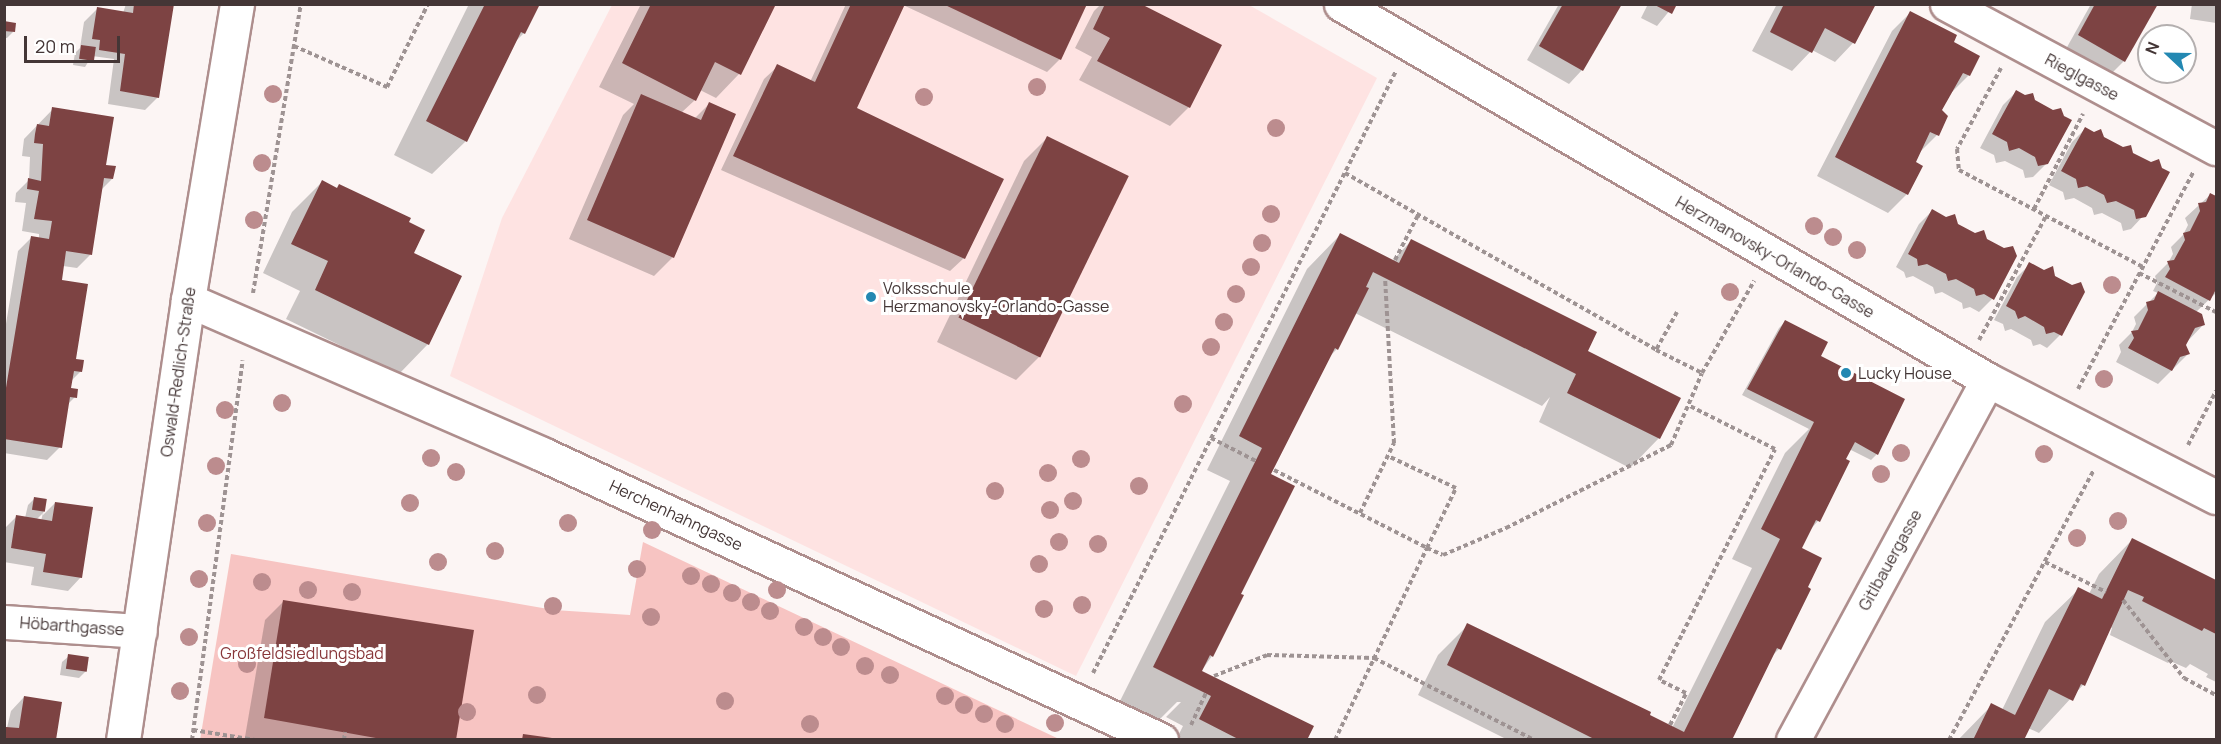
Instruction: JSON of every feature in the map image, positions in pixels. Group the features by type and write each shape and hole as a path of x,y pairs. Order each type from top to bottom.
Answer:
{"street":[{"name":"Oswald-Redlich-Straße","path":"123,740 188,300 237,4"},
{"name":"Herzmanovsky-Orlando-Gasse","path":"1341,4 1976,374 2217,497"},
{"name":"Rieglgasse","path":"1947,4 2212,146"},
{"name":"Herchenhahngasse","path":"188,300 542,454 1079,700 1175,735"},
{"name":"Gitlbauergasse","path":"1793,740 1976,374"},
{"name":"Höbarthgasse","path":"4,622 140,631"}],"path":[{"path":"192,740 248,326 301,4"},
{"path":"294,46 387,87 428,4"},
{"path":"2016,42 1957,149 1959,170 2143,267"},
{"path":"1079,700 1410,44"},
{"path":"2034,209 2098,85"},
{"path":"2063,419 2139,273 2212,146"},
{"path":"1345,173 1656,350 1702,373"},
{"path":"1395,260 1418,214"},
{"path":"1976,374 2046,216"},
{"path":"1274,470 1427,548 1443,555 1454,551 1506,528 1671,445 1702,373 1769,253"},
{"path":"2139,273 2217,312"},
{"path":"1360,513 1394,443 1385,278"},
{"path":"1656,350 1677,312"},
{"path":"2172,475 2217,391"},
{"path":"1670,725 1686,693 1659,680 1775,449 1688,405"},
{"path":"1211,438 1256,461"},
{"path":"1949,740 2109,442"},
{"path":"1335,740 1456,488 1388,456"},
{"path":"2045,562 2106,592"},
{"path":"2123,600 2184,678 2217,695"},
{"path":"1214,676 1267,655 1374,658 1534,740"},
{"path":"1175,735 1206,693"},
{"path":"193,730 255,740"},
{"path":"344,740 345,732"}],"shaded area":[{"name":"Volksschule Herzmanovsky-Orlando-Gasse","path":"612,5 1249,5 1377,78 1076,676 450,376 502,218"}],"green space":[{"name":"Großfeldsiedlungsbad","path":"643,542 1059,739 200,740 231,554 554,610 630,615"}],"building":[{"path":"134,4 174,4 159,98 120,91 125,54 99,50 100,40 92,39 97,7 133,13"},
{"path":"485,4 540,4 525,34 521,32 467,142 426,121"},
{"path":"651,4 776,4 741,75 715,62 696,101 622,63"},
{"path":"851,4 905,4 857,108 1004,179 965,259 733,156 777,64 815,82"},
{"path":"943,4 1087,4 1061,60"},
{"path":"1105,4 1141,4 1222,45 1190,108 1097,61 1110,38 1093,29"},
{"path":"1563,4 1622,4 1583,71 1539,46"},
{"path":"1653,4 1677,4 1672,14"},
{"path":"1784,4 1876,4 1855,44 1825,28 1812,53 1770,32"},
{"path":"2095,4 2158,4 2147,24 2137,24 2137,41 2125,62 2078,35"},
{"path":"1910,11 1957,35 1954,42 1980,56 1970,76 1963,73 1942,110 1948,116 1939,136 1930,132 1916,162 1923,166 1908,195 1835,157"},
{"path":"4,21 16,23 15,32 4,31"},
{"path":"81,45 96,47 94,61 79,59"},
{"path":"2016,90 2025,95 2033,93 2035,100 2053,110 2061,108 2064,116 2072,120 2048,164 2038,166 2035,157 2019,148 2009,151 2007,142 1992,134"},
{"path":"641,94 701,120 709,102 736,114 674,258 587,220"},
{"path":"52,107 114,117 106,165 116,166 113,179 104,178 92,255 66,251 62,280 88,284 76,359 84,360 83,367 82,372 74,371 71,388 78,389 77,398 70,397 62,448 4,439 4,400 31,236 49,239 52,221 34,219 39,191 27,189 28,178 41,181 43,144 34,143 35,134 37,124 49,126"},
{"path":"2085,127 2094,132 2101,129 2104,137 2123,147 2131,145 2133,153 2151,162 2159,159 2162,168 2170,172 2146,217 2136,219 2134,210 2116,201 2107,203 2104,195 2087,186 2078,188 2076,179 2061,171"},
{"path":"1047,136 1129,176 1040,357 958,318"},
{"path":"322,180 337,188 339,184 411,218 409,222 425,230 414,253 462,276 429,345 315,290 328,261 291,244"},
{"path":"2210,193 2216,196 2216,289 2210,301 2165,277 2170,269 2167,261 2174,260 2185,240 2183,233 2190,231 2200,211 2198,203 2206,202"},
{"path":"1932,209 1946,217 1955,214 1958,224 1975,233 1984,230 1987,239 2004,248 2013,246 2017,256 1994,300 1984,294 1976,296 1974,289 1956,279 1948,281 1946,274 1927,264 1918,266 1917,259 1908,254"},
{"path":"1340,233 1399,263 1411,239 1597,332 1588,351 1681,398 1660,439 1567,393 1576,374 1373,272 1366,287 1369,288 1338,350 1335,348 1271,474 1295,486 1241,594 1244,595 1213,657 1210,655 1202,671 1314,726 1307,740 1240,740 1199,719 1211,696 1153,667 1262,448 1239,436"},
{"path":"2029,262 2044,270 2053,266 2055,276 2072,285 2081,282 2085,292 2062,336 2054,332 2046,334 2044,327 2025,316 2018,319 2015,311 2006,306"},
{"path":"2158,291 2202,314 2205,325 2195,328 2186,345 2190,354 2180,357 2172,371 2128,348 2134,338 2131,331 2138,330 2148,310 2146,302 2154,300"},
{"path":"1785,320 1828,342 1821,356 1905,399 1878,455 1855,442 1846,459 1850,461 1820,522 1816,520 1802,548 1822,558 1808,587 1811,589 1781,650 1777,648 1732,740 1596,740 1447,665 1467,623 1651,712 1650,715 1684,732 1780,539 1761,529 1814,422 1747,389"},
{"path":"34,497 47,499 45,512 32,510"},
{"path":"55,502 93,507 82,578 43,572 46,554 11,548 16,515 52,521"},
{"path":"2132,538 2216,580 2216,634 2204,628 2202,631 2142,601 2144,597 2128,590 2085,686 2081,684 2073,701 2049,689 2024,740 1973,740 1991,703 2015,715 2078,587 2102,599"},
{"path":"283,600 474,630 456,740 387,740 264,718"},
{"path":"68,654 89,657 87,672 66,669"},
{"path":"24,696 62,702 56,740 4,740 6,727 19,728"},
{"path":"523,734 552,738 552,740 522,740"}],"place":[{"name":"Volksschule Herzmanovsky-Orlando-Gasse","path":"871,297"},
{"name":"Lucky House","path":"1846,373"}]}
